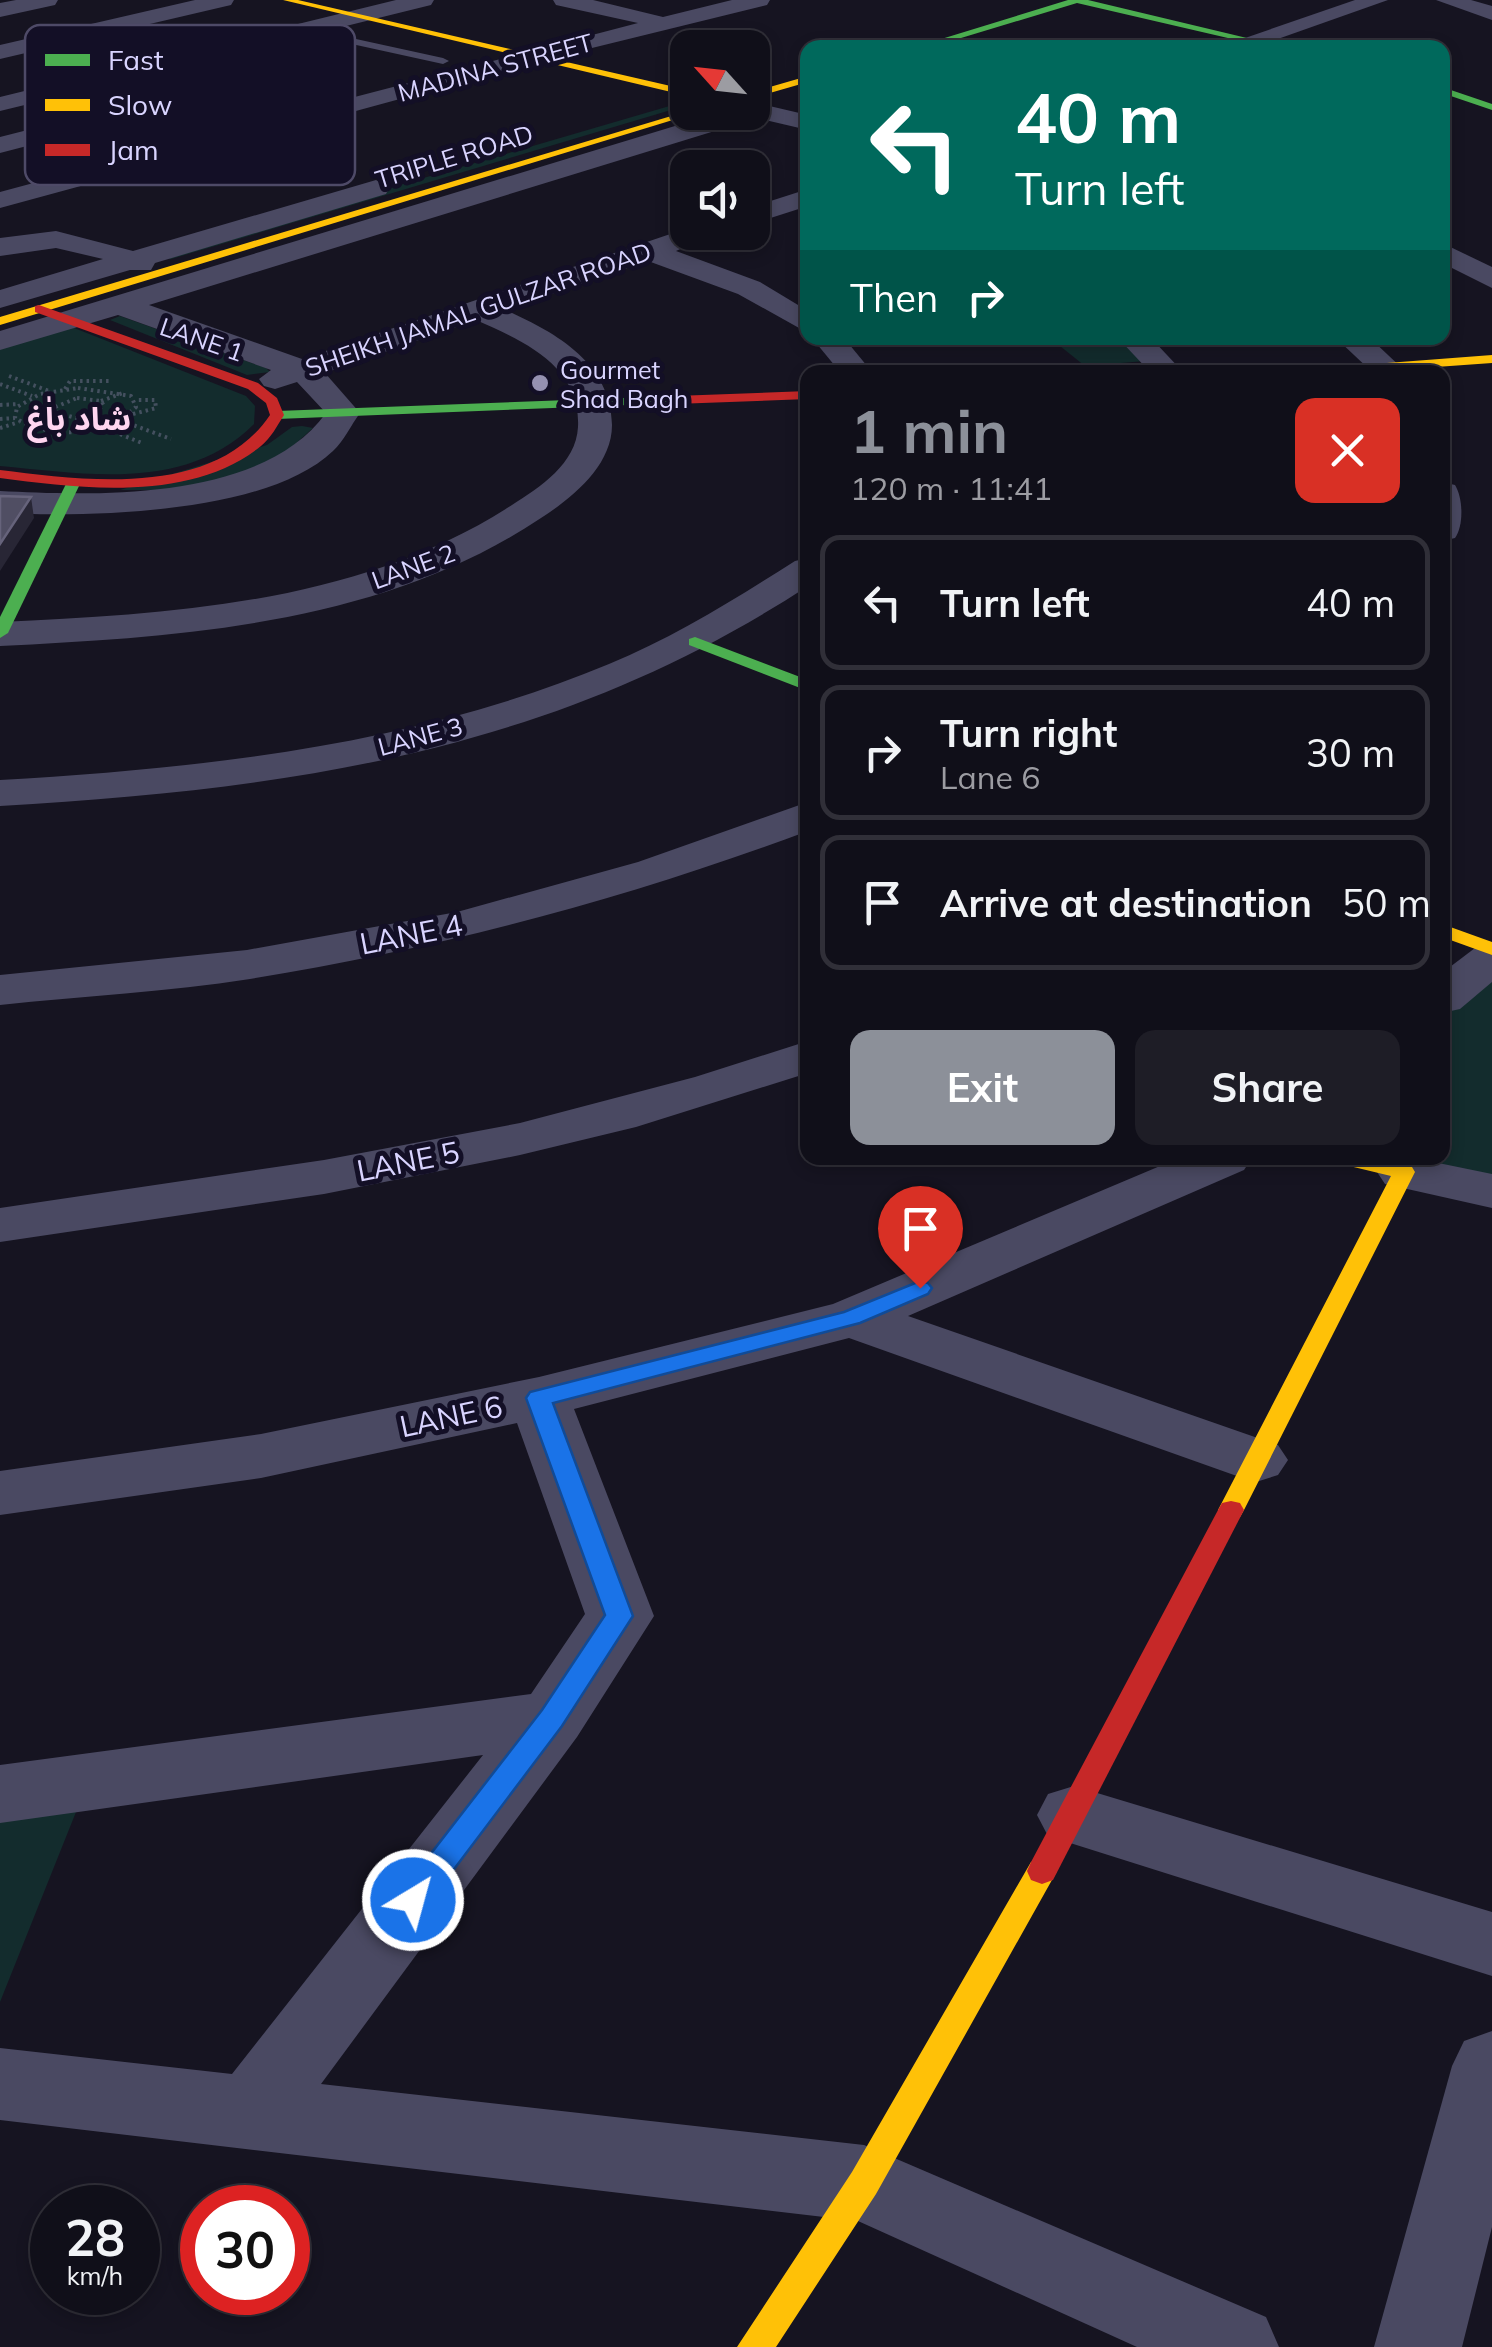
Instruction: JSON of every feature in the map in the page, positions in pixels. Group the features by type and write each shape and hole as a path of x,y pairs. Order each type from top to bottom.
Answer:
{"main road":[{"path":"287,0 670,90"},
{"path":"943,40 1077,0 1257,40"},
{"path":"1155,17 1204,4"},
{"path":"770,99 800,83"},
{"path":"1450,93 1492,108"},
{"name":"TRIPLE ROAD","path":"54,314 162,272 670,119"},
{"name":"LANE 1","path":"54,314 252,386 272,401 278,415"},
{"path":"1445,365 1492,360"},
{"name":"SHEIKH JAMAL GULZAR ROAD","path":"278,415 800,395"},
{"path":"0,474 69,496 151,480 228,460 257,444 272,430 278,415"},
{"path":"0,633 69,496"},
{"path":"694,642 800,683"},
{"path":"1450,933 1492,949"},
{"path":"755,2347 864,2183 1074,1815 1404,1172 1374,1165"}],"street":[{"path":"0,10 47,0"},
{"path":"116,25 223,0"},
{"path":"321,25 423,0"},
{"path":"564,0 665,23"},
{"name":"MADINA STREET","path":"355,104 760,0"},
{"path":"1245,40 1377,0"},
{"path":"1447,0 1492,13"},
{"path":"0,52 25,46"},
{"path":"0,104 25,98"},
{"path":"2,306 132,260 670,99"},
{"path":"770,113 800,121"},
{"path":"2,306 54,314 119,305 683,130"},
{"path":"0,145 25,139"},
{"name":"MADINA STREET","path":"0,200 55,185"},
{"path":"770,210 800,200"},
{"path":"0,247 48,236 73,238 195,283"},
{"name":"SHEIKH JAMAL GULZAR ROAD","path":"252,386 670,243"},
{"path":"650,250 749,288 800,319"},
{"path":"1450,255 1492,279"},
{"path":"0,502 69,496 157,500 236,484 288,464 336,430 342,412 326,390 302,370 119,305"},
{"path":"479,310 537,336 578,367 598,403"},
{"path":"0,341 54,314"},
{"path":"834,345 850,365"},
{"path":"1141,345 1159,365"},
{"path":"1360,345 1381,365"},
{"name":"LANE 2","path":"0,633 122,629 242,614 352,588 446,556 520,520 569,480 594,441 598,403"},
{"name":"LANE 3","path":"0,793 128,788 347,756 540,705 694,642 758,606 800,575"},
{"name":"LANE 4","path":"0,990 247,965 462,924 654,872 800,818"},
{"path":"1450,992 1492,958"},
{"name":"LANE 5","path":"0,1225 28,1224 410,1163 711,1092 800,1059"},
{"name":"LANE 6","path":"0,1493 262,1456 539,1398 852,1318 1209,1165"},
{"path":"1404,1172 1492,1191"},
{"path":"852,1318 1256,1460"},
{"path":"251,2113 552,1718 620,1616 539,1398"},
{"path":"0,1794 552,1718"},
{"path":"1074,1815 1492,1944"},
{"path":"1418,2347 1492,2066"},
{"path":"0,2084 864,2183 1235,2347"}],"lane":[{"path":"355,42 443,61"}],"path":[{"path":"0,372 50,392"},
{"path":"65,389 70,382 110,379 103,388"},
{"path":"0,384 34,396"},
{"path":"0,404 20,404 34,396 65,389 103,388 124,392 135,400 155,400 156,408 101,427 58,431 0,419"},
{"path":"40,394 60,401 100,401 124,392"},
{"path":"131,414 135,400"},
{"path":"55,416 48,410 60,401"},
{"path":"92,415 102,410 100,401"},
{"path":"17,420 20,404"},
{"path":"28,426 55,416 92,415 172,440"},
{"path":"0,428 17,420"},
{"path":"101,427 153,447"}],"green space":[{"path":"670,106 670,110 171,259 157,256"},
{"path":"120,316 270,372 247,375 110,320"},
{"path":"64,324 246,396 255,406 254,424 227,446 167,469 101,474 0,466 0,345"},
{"path":"1059,345 1128,345 1145,361 1097,365 1084,365"},
{"path":"292,427 313,428 273,464 182,490 120,490 267,445"},
{"path":"1492,958 1492,1189 1383,1165 1450,1165 1450,992"},
{"path":"88,1782 0,2002 0,1794"}],"building":[{"path":"0,496 31,497 0,544"}],"traffic: fast":[{"path":"943,40 1077,0 1250,40"},
{"path":"1450,93 1492,107"},
{"path":"277,415 675,400"},
{"path":"0,633 73,484"},
{"path":"695,642 800,683"}],"traffic: slow":[{"path":"287,0 670,89"},
{"path":"770,90 800,81"},
{"path":"0,321 670,119"},
{"path":"1413,365 1492,359"},
{"path":"1450,933 1492,949"},
{"path":"1231,1510 1404,1172 1374,1165"},
{"path":"755,2347 864,2183 1042,1871"}],"traffic: jam":[{"path":"0,474 98,483 171,478 235,458 259,441 277,415 272,401 253,386 39,309"},
{"path":"675,400 800,395"},
{"path":"1042,1871 1231,1510"}],"place":[{"name":"Gourmet Shad Bagh","path":"540,383"}],"district":[{"name":"شاد باٰغ","path":"79,418"}],"route":[{"path":"413,1900 552,1718 620,1616 539,1398 852,1318 920,1288"}]}
